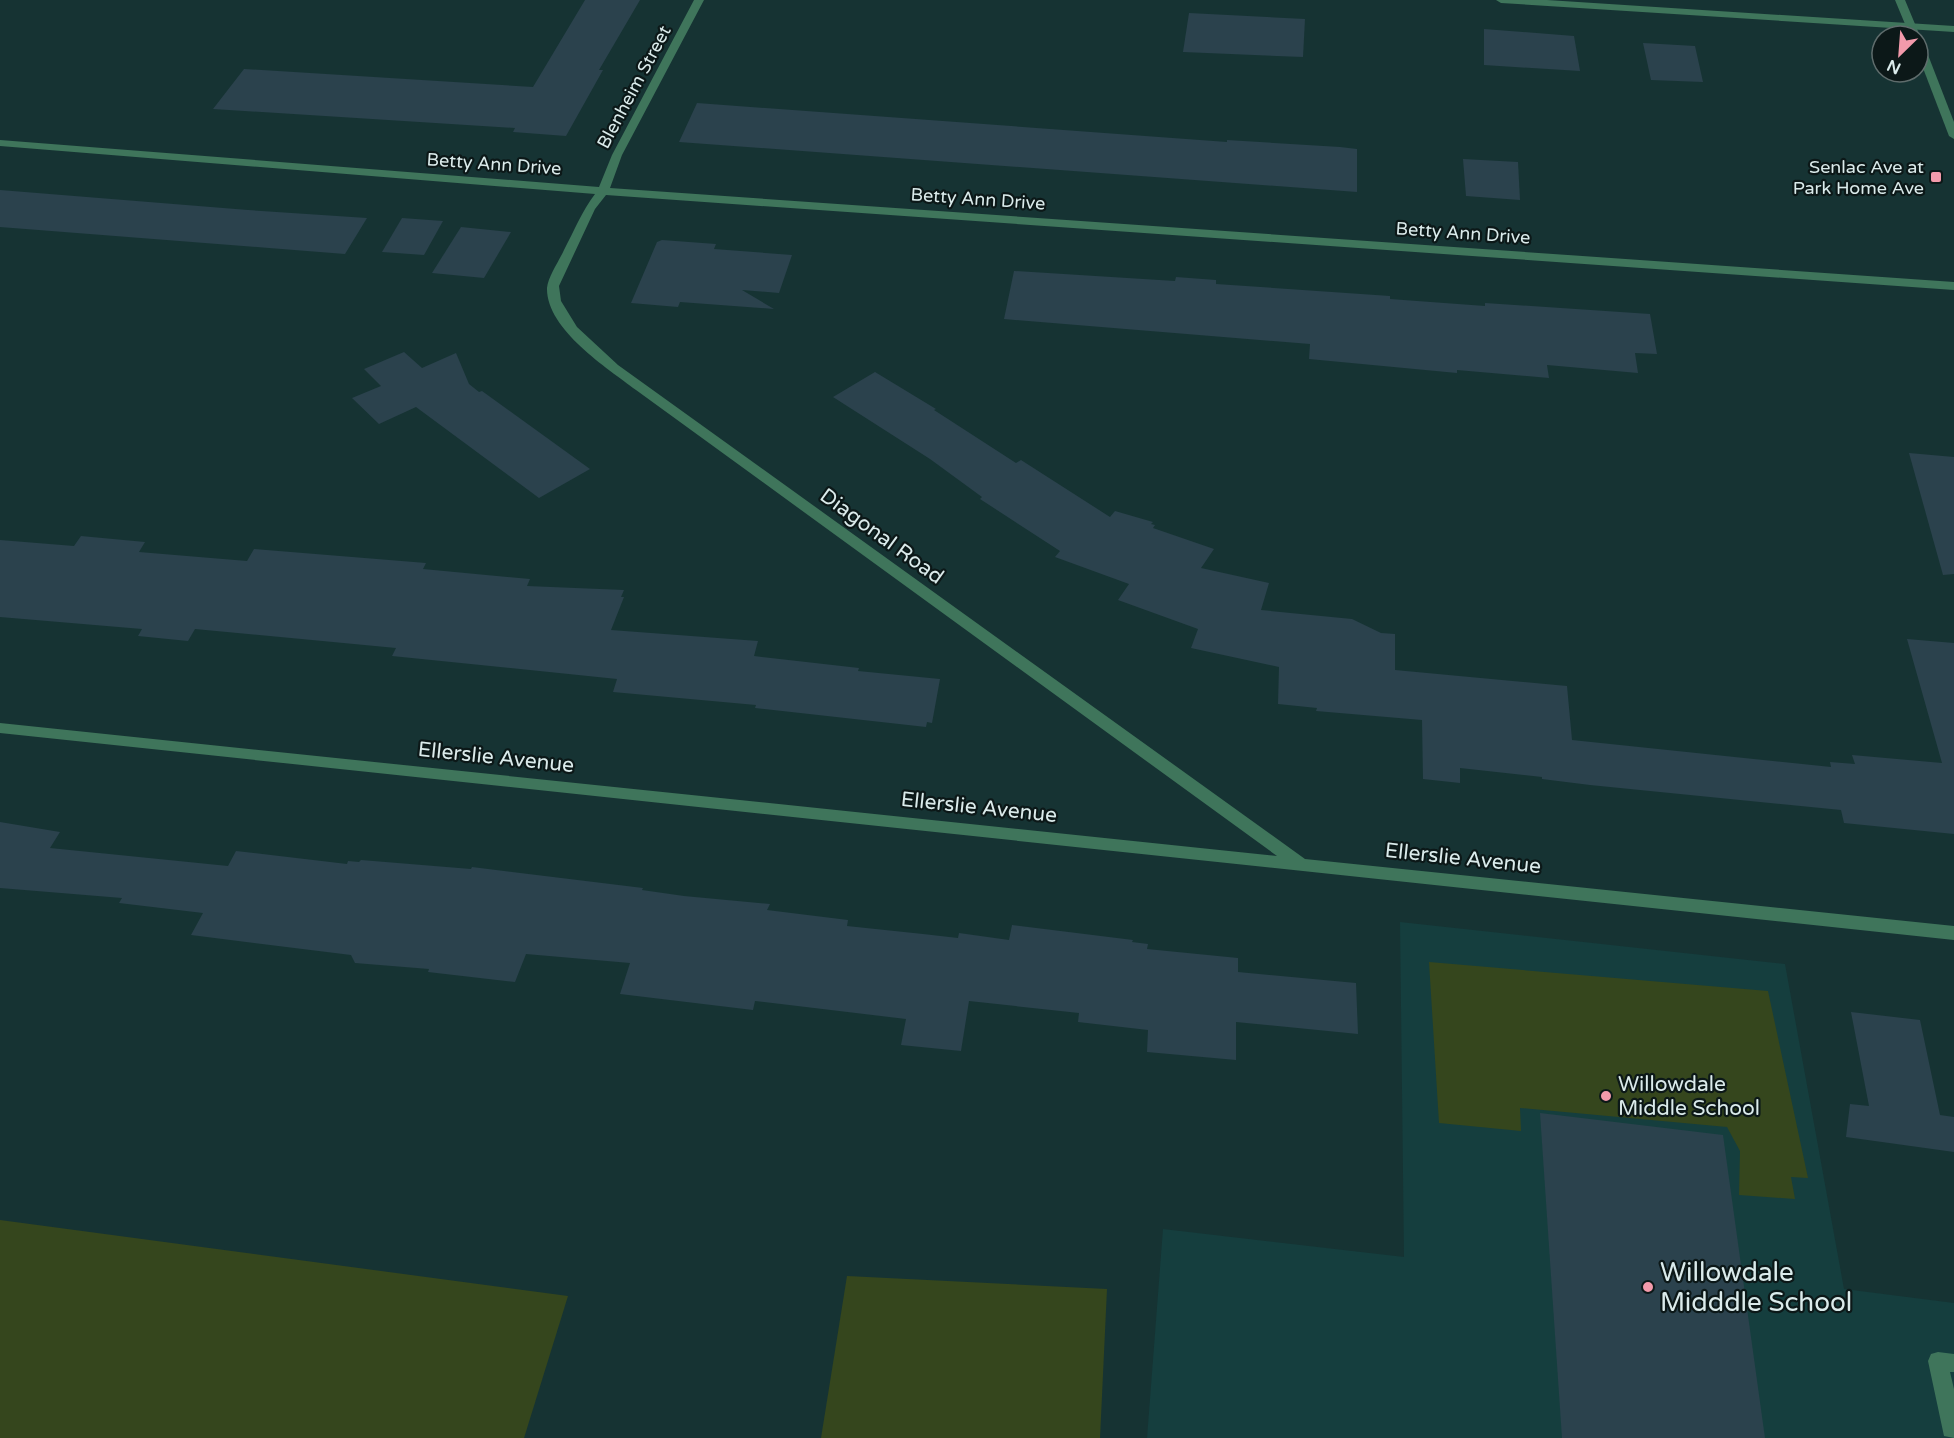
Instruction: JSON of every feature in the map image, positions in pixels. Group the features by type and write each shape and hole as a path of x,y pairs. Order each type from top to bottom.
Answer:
{"street":[{"name":"Blenheim Street","path":"603,190 617,155 699,0"},
{"path":"1501,0 1870,28"},
{"path":"1900,0 1910,24"},
{"path":"1930,30 1954,29"},
{"path":"1930,73 1954,136"},
{"name":"Betty Ann Drive","path":"0,143 603,190 1954,286"},
{"name":"Diagonal Road","path":"603,190 590,208 553,286 552,297 572,330 640,387 1299,863"},
{"name":"Ellerslie Avenue","path":"0,728 1954,933"},
{"path":"1954,1363 1938,1361 1954,1436"}],"shaded area":[{"name":"Willowdale Middle School","path":"1400,922 1785,964 1844,1289 1954,1303 1954,1438 1147,1438 1163,1229 1404,1257"}],"green space":[{"path":"1429,962 1768,991 1808,1178 1791,1177 1795,1199 1739,1195 1740,1151 1727,1127 1520,1108 1521,1131 1439,1123"},
{"path":"0,1220 568,1296 524,1438 0,1438"},
{"path":"847,1276 1107,1289 1100,1438 821,1438"}],"building":[{"path":"585,0 640,0 599,70 603,70 566,136 513,132 515,128 213,109 244,69 533,87"},
{"path":"1189,13 1305,19 1303,57 1183,52"},
{"path":"1484,29 1574,36 1580,71 1484,65"},
{"path":"1643,43 1695,46 1703,82 1651,80"},
{"path":"697,103 1227,142 1227,140 1357,149 1357,192 679,142"},
{"path":"1463,159 1518,162 1520,200 1466,196"},
{"path":"0,190 367,218 345,254 0,227"},
{"path":"402,218 443,221 424,255 382,252"},
{"path":"461,227 511,232 484,278 432,273"},
{"path":"662,240 716,244 714,249 792,255 779,293 742,290 774,309 680,302 678,307 631,303 657,242"},
{"path":"1014,271 1175,281 1176,277 1216,280 1216,284 1390,296 1390,299 1650,314 1657,354 1635,353 1638,373 1547,365 1549,378 1457,370 1457,373 1309,359 1310,344 1004,319"},
{"path":"404,352 422,368 456,353 469,384 590,469 539,498 416,407 379,424 352,398 381,386 364,369"},
{"path":"875,372 936,409 934,410 1016,463 1021,460 1110,517 1115,511 1153,522 1151,524 1155,525 1153,528 1214,549 1201,568 1269,583 1261,610 1352,619 1381,633 1395,634 1395,670 1567,686 1572,740 1831,767 1830,762 1855,764 1852,755 1942,763 1907,639 1954,643 1954,834 1844,823 1841,810 1590,785 1460,768 1460,783 1423,779 1422,720 1316,711 1317,708 1278,704 1279,667 1191,648 1198,629 1118,600 1129,584 1055,557 1060,551 980,499 982,497 930,459 833,397"},
{"path":"1909,453 1954,457 1954,574 1943,575"},
{"path":"81,536 145,542 139,552 247,561 254,549 426,563 423,569 530,579 527,586 624,590 621,597 624,597 611,630 758,641 754,656 859,668 858,671 940,679 932,723 927,722 926,727 755,708 756,705 613,692 617,679 392,656 396,648 195,629 188,641 138,636 142,629 0,617 0,540 74,546"},
{"path":"0,822 60,832 50,848 228,866 236,851 347,864 348,861 359,862 361,860 471,869 472,867 643,888 642,890 684,896 770,904 767,910 848,920 847,926 958,938 959,933 1009,940 1012,925 1133,940 1132,942 1148,944 1147,949 1238,958 1238,972 1356,983 1358,1034 1236,1022 1236,1060 1147,1052 1148,1030 1078,1022 1079,1013 969,1001 961,1051 901,1045 906,1019 755,1001 753,1010 620,994 630,963 526,954 515,982 428,972 429,969 355,963 351,955 191,935 203,913 119,903 122,898 0,888"},
{"path":"1851,1012 1920,1020 1940,1115 1954,1117 1954,1152 1846,1137 1850,1104 1869,1106"},
{"name":"Willowdale Midddle School","path":"1540,1113 1723,1135 1765,1438 1562,1438"}],"place":[{"name":"Senlac Ave at Park Home Ave","path":"1936,177"},
{"name":"Willowdale Middle School","path":"1606,1096"},
{"name":"Willowdale Midddle School","path":"1648,1287"}]}
